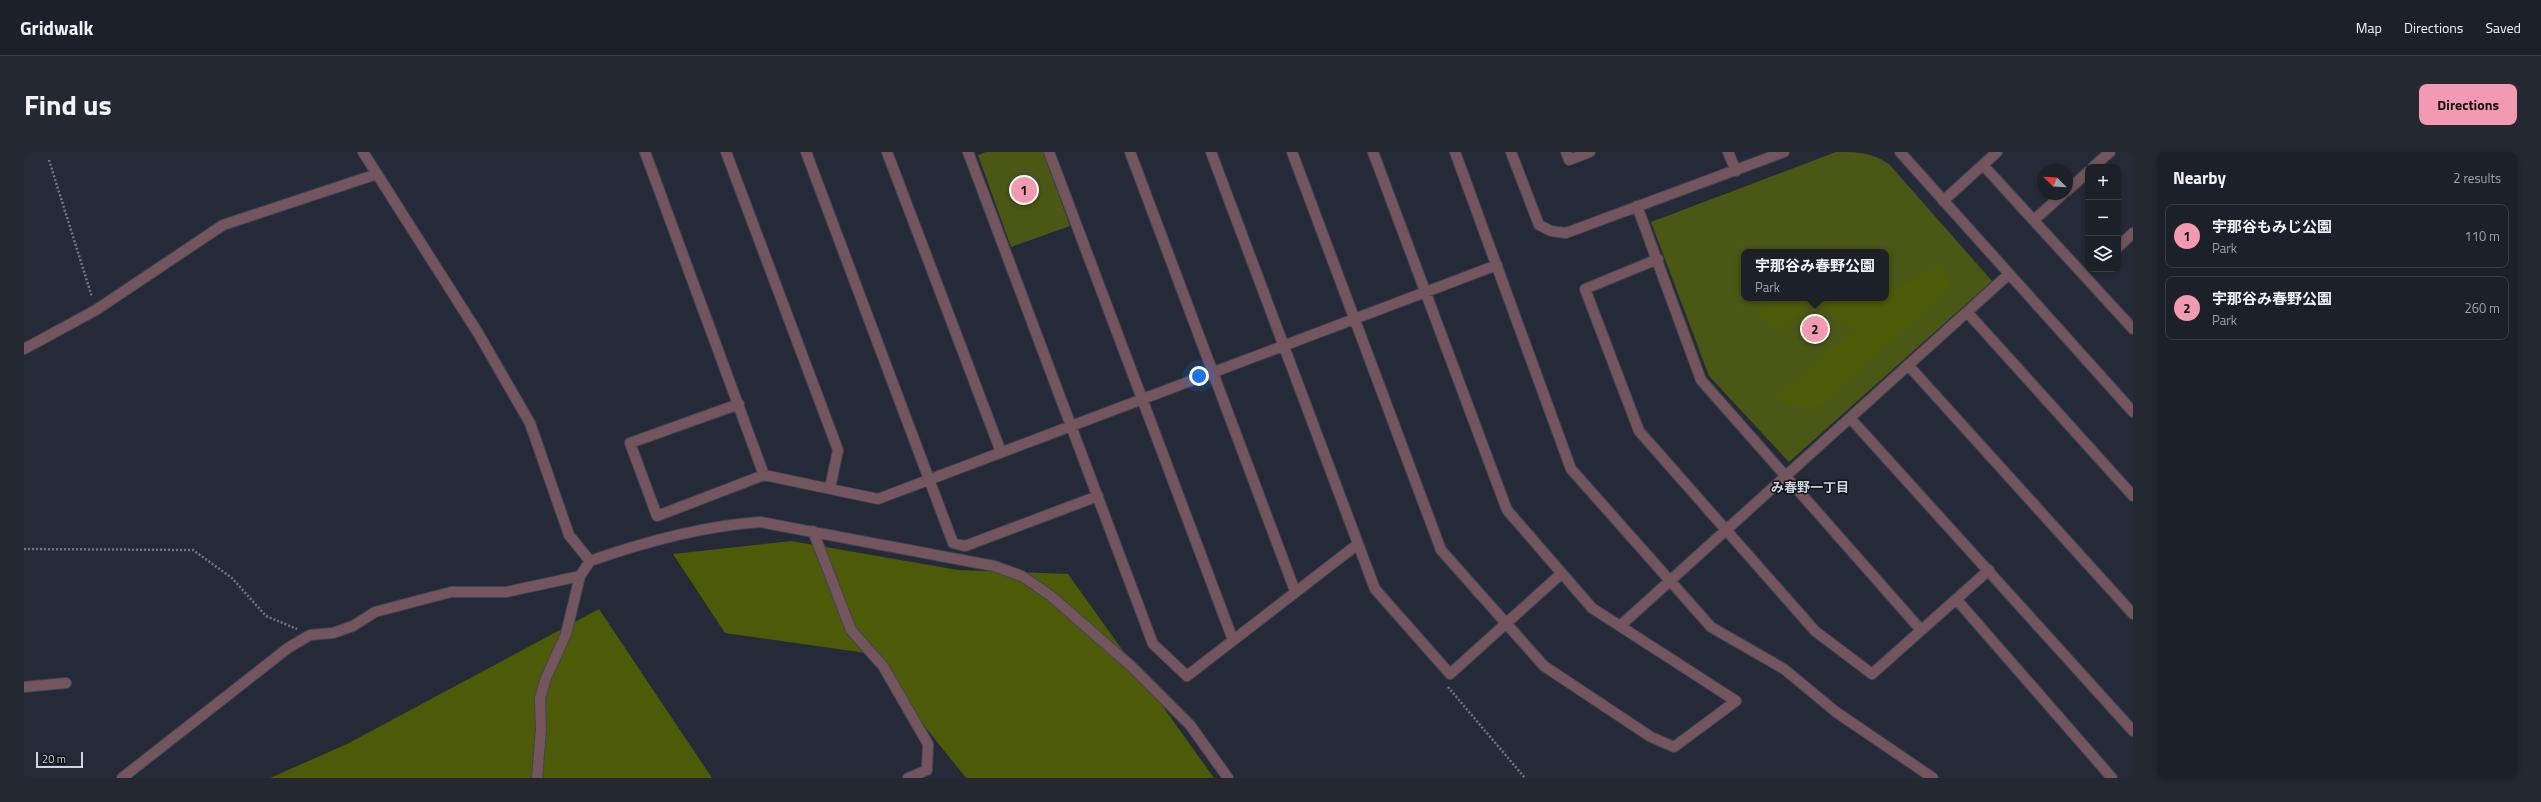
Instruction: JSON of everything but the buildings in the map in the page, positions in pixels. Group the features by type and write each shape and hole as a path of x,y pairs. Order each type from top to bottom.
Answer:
{"street":[{"path":"363,152 478,333 530,423 570,535 590,561"},
{"path":"645,152 764,475"},
{"path":"726,152 838,450 830,488"},
{"path":"806,152 953,543 964,546 1098,496"},
{"path":"887,152 1001,452"},
{"path":"968,152 1153,644 1187,676 1358,544"},
{"path":"1049,152 1233,640"},
{"path":"1130,152 1295,592"},
{"path":"1211,152 1375,589 1450,674 1562,574"},
{"path":"1292,152 1441,550 1544,666 1651,737 1674,747 1736,700 1592,608 1507,510 1373,152"},
{"path":"1455,152 1571,469 1711,626 1784,669 1836,712 1933,778"},
{"path":"1511,152 1539,225 1551,231 1566,233 1784,152"},
{"path":"1566,152 1569,160 1590,152"},
{"path":"1728,152 1736,171"},
{"path":"1900,152 2133,412"},
{"path":"1943,201 1997,152"},
{"path":"2096,164 2110,152"},
{"path":"1983,165 2133,329"},
{"path":"24,349 96,310 223,225 377,174"},
{"path":"2073,186 2085,175"},
{"path":"2034,220 2056,200"},
{"path":"1637,206 1658,259 1701,380 1921,630"},
{"path":"2121,244 2133,233"},
{"path":"1658,259 1585,289 1639,431 1815,631 1872,674 1989,570"},
{"path":"739,404 630,443 657,516 764,475 878,498 1497,266"},
{"path":"2086,276 2091,272"},
{"path":"1620,626 2009,274"},
{"path":"1967,312 2133,496"},
{"path":"1908,365 2133,614"},
{"path":"1850,418 2133,731"},
{"path":"537,778 541,729 540,698 546,678 566,634 580,576 590,561 631,547 729,524 760,522 994,566 1022,576 1051,596 1162,696 1190,725 1228,778"},
{"path":"813,531 851,630 883,666 928,744 926,770 908,778"},
{"path":"122,778 288,648 310,635 333,632 353,626 375,612 451,592 506,592 580,576"},
{"path":"1956,599 2112,778"},
{"path":"24,687 66,683"}],"path":[{"path":"49,160 96,310"},
{"path":"24,548 193,550 232,578 266,616 310,635"},
{"path":"1450,674 1443,681 1525,778"}],"green space":[{"path":"986,152 1043,152 1070,226 1011,247 978,155"},
{"path":"1836,152 1851,152 1870,155 1889,164 1992,281 1789,462 1709,376 1651,222"},
{"path":"1843,244 1847,249 1837,249"},
{"path":"1941,262 1950,289 1814,411 1774,398 1854,329 1814,302 1779,332 1756,313 1771,301 1889,301 1889,292"},
{"path":"791,541 958,570 1068,574 1214,778 966,778 866,653 725,633 673,554"},
{"path":"599,609 712,778 270,778 347,744"}],"place":[{"name":"宇那谷もみじ公園","path":"1024,190"},
{"name":"宇那谷み春野公園","path":"1815,329"}],"district":[{"name":"み春野一丁目","path":"1810,487"}]}
